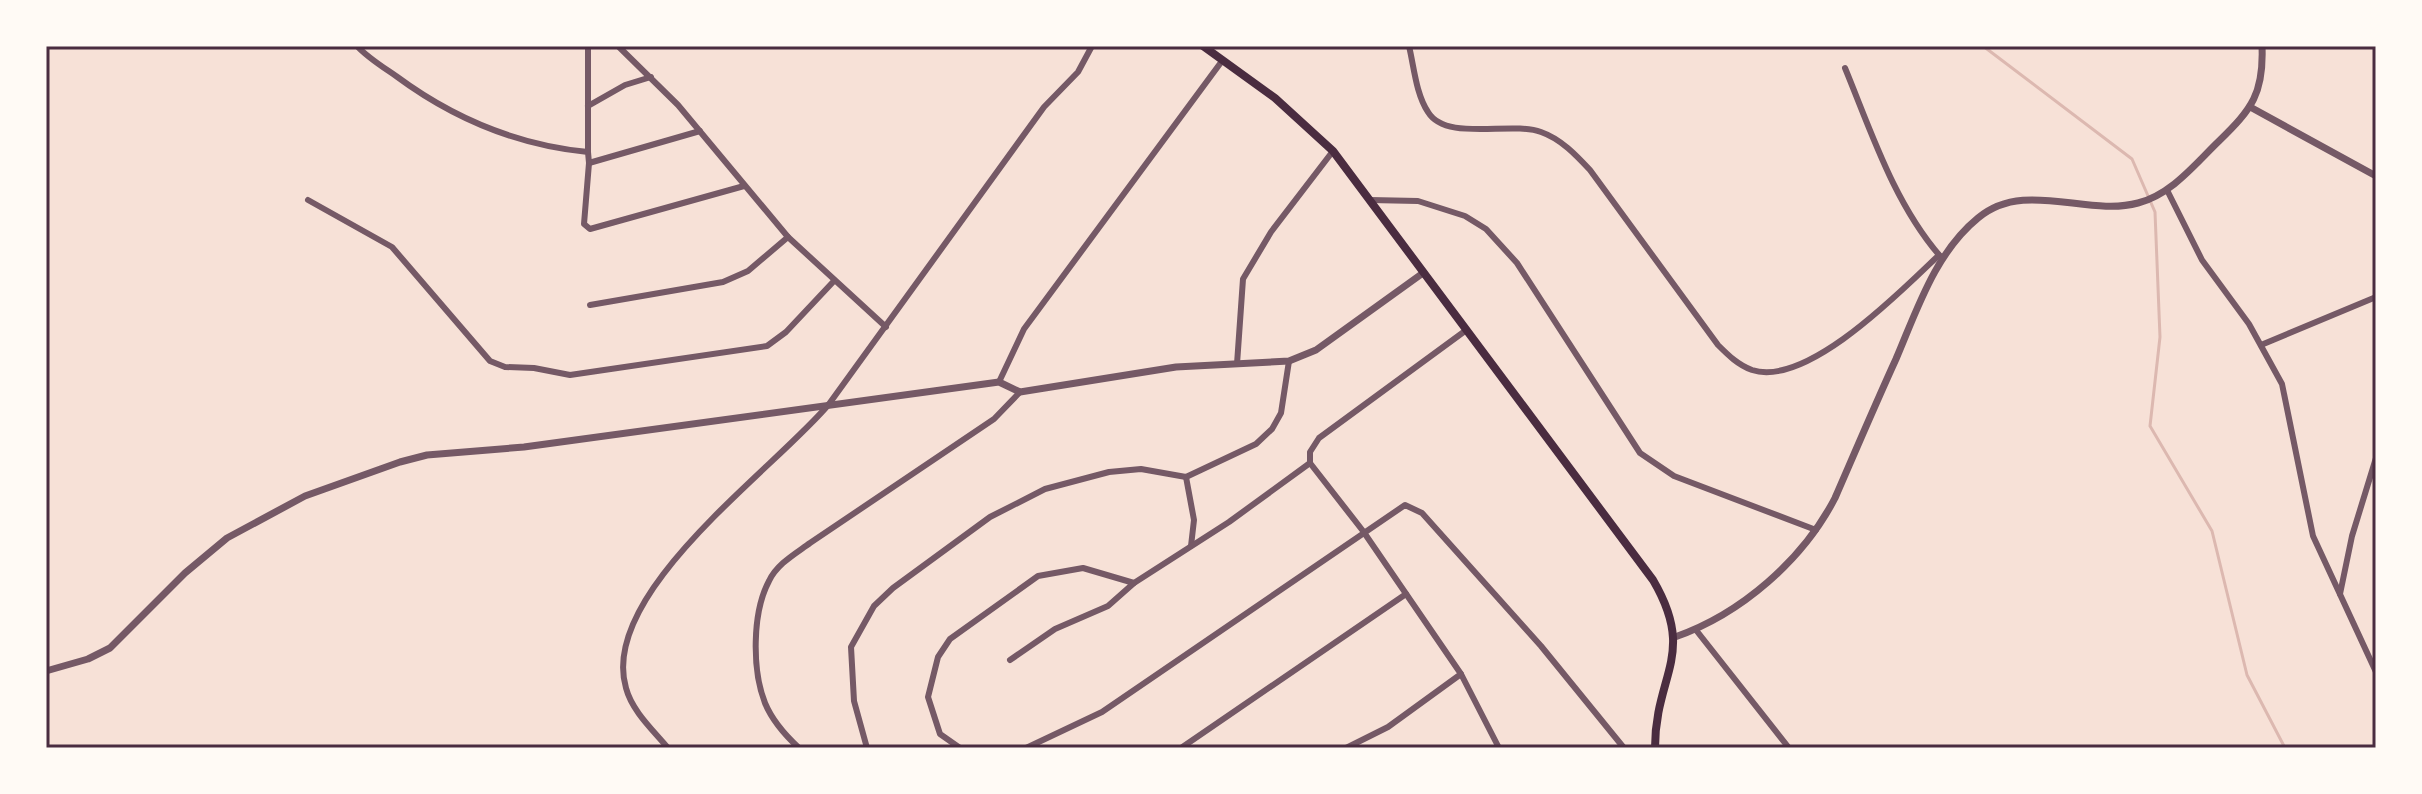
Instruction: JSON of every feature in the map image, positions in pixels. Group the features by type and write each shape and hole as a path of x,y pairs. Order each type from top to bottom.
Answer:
{"main road":[{"path":"1203,46 1275,98 1333,151 1653,580 1666,603 1675,637 1655,748"}],"street":[{"path":"357,46 433,102 477,125 502,136 588,152"},
{"path":"588,46 589,163 584,224 590,229 744,186"},
{"path":"618,46 700,131 788,237 833,282 886,327"},
{"path":"668,748 638,713 626,691 622,671 630,628 642,605 683,552 729,501 829,404 1044,107 1078,72 1092,46"},
{"path":"1409,46 1428,114 1440,124 1456,128 1521,127 1540,131 1573,152 1590,170 1718,345 1735,362 1754,371 1773,373 1791,369 1832,347 1941,256 1980,216 1999,206 2045,200 2120,206 2138,203 2167,190 2252,108 2261,78 2262,46"},
{"path":"999,382 1024,329 1222,61"},
{"path":"1845,68 1913,217 1941,256"},
{"path":"588,106 625,85 651,77"},
{"path":"2252,108 2376,176"},
{"path":"589,163 700,131"},
{"path":"1237,364 1243,279 1253,258 1333,151"},
{"path":"2167,190 2202,260 2261,345 2288,401 2305,511 2376,672"},
{"path":"308,200 392,247 490,361 505,367 534,368 570,375 767,346 786,332 833,282"},
{"path":"1370,200 1418,201 1465,216 1486,229 1517,263 1640,453 1674,476 1816,530"},
{"path":"590,305 715,285 748,271 788,237"},
{"path":"1675,637 1696,630 1758,589 1816,530 1835,498 1941,256"},
{"path":"46,671 88,659 110,648 185,573 227,538 305,496 345,480 427,455 524,447 999,382 1020,392 1163,368 1289,361 1316,350 1423,273"},
{"path":"2261,345 2376,297"},
{"path":"1465,331 1319,438 1310,452 1310,463 1363,531 1461,674 1499,748"},
{"path":"867,748 854,701 851,647 874,606 893,588 990,517 1045,489 1109,472 1141,469 1186,477 1256,444 1272,429 1281,413 1289,361"},
{"path":"799,748 765,704 759,676 759,622 769,581 782,564 810,543 994,419 1020,392"},
{"path":"2340,596 2352,536 2376,458"},
{"path":"1010,660 1055,629 1108,606 1134,583 1310,463"},
{"path":"1186,477 1194,520 1191,546"},
{"path":"1026,748 1102,712 1405,505 1422,513 1541,646 1624,748"},
{"path":"960,748 940,734 928,697 938,657 950,639 1038,576 1083,568 1134,583"},
{"path":"1181,748 1406,594"},
{"path":"1696,630 1789,748"},
{"path":"1346,748 1388,727 1461,674"}],"waterway":[{"path":"1983,46 2132,159 2155,212 2160,337 2150,426 2212,531 2247,675 2285,748"},
{"path":"2371,46 2376,47"}]}
